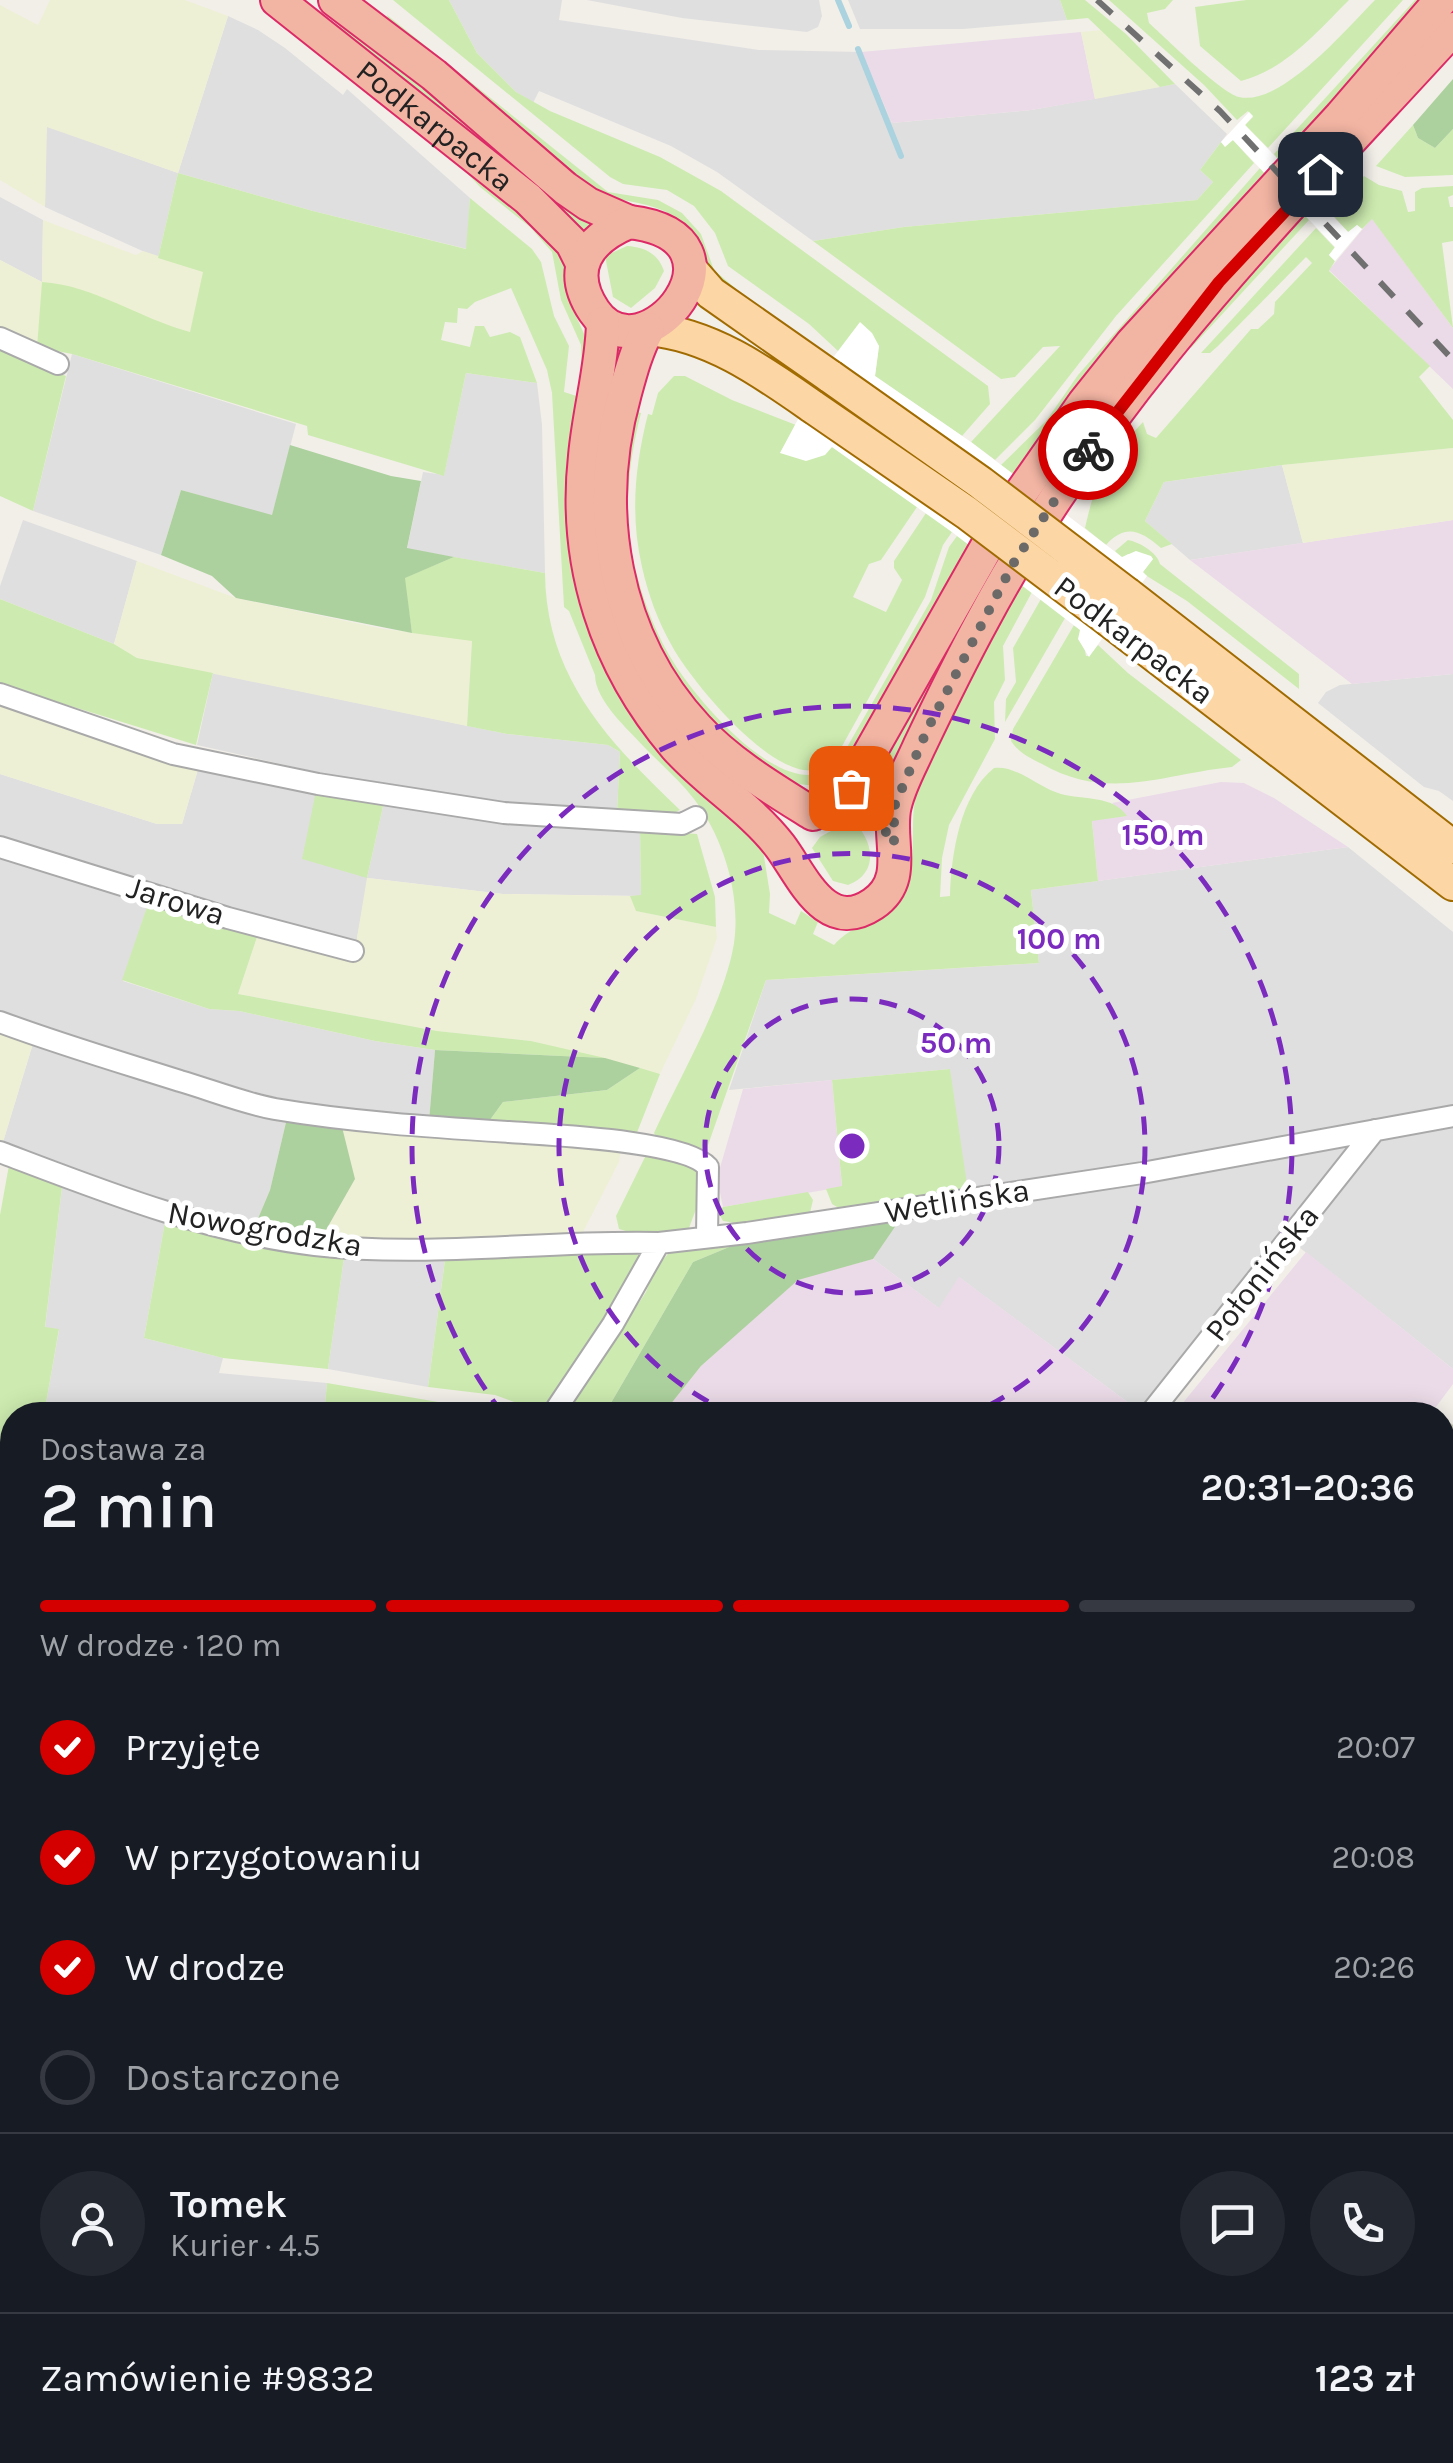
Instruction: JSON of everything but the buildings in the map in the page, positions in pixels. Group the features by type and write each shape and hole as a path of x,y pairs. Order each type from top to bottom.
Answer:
{"highway":[{"name":"Podkarpacka","path":"278,0 528,199 572,243 582,263"},
{"name":"Podkarpacka","path":"335,0 434,75 565,188 588,204 629,222"},
{"path":"828,808 1002,520 1084,403 1132,342 1328,130 1440,0"},
{"path":"828,808 730,758 696,728 652,666 636,633 616,576 609,516 611,460 634,363 648,329 680,302 690,270 685,251 675,238 659,228 629,222 595,241 582,263 586,294 602,323 582,491 590,582 607,640 640,700 676,747 714,786 764,826 808,892 844,912 858,911 884,894 896,866 894,807 915,756 1013,564 1061,488 1219,282 1453,29"},
{"path":"602,323 632,331 648,329"},
{"path":"788,857 801,822 828,808 864,807 894,844"}],"main road":[{"name":"Podkarpacka","path":"690,270 711,293 981,483 1119,608 1453,884"},
{"name":"Podkarpacka","path":"648,329 699,338 770,377 967,513 1119,608 1453,847"}],"street":[{"path":"0,338 58,364"},
{"path":"0,694 173,754 318,784 504,813 682,824 696,817"},
{"name":"Jarowa","path":"0,847 228,918 353,951"},
{"path":"0,1022 272,1108 387,1124 548,1135 672,1150 701,1160 708,1167 706,1236"},
{"name":"Wetlińska","path":"659,1243 1142,1173 1453,1116"},
{"name":"Połonińska","path":"1159,1402 1375,1130"},
{"name":"Nowogrodzka","path":"0,1152 173,1216 312,1244 412,1250 659,1243"},
{"path":"561,1402 613,1324 659,1243"}],"shaded area":[{"path":"50,0 185,0 228,16 178,173 47,127 45,207 0,180 0,5 38,25"},
{"path":"449,0 562,0 559,20 759,50 861,52 892,123 1031,110 1175,84 1227,134 1200,170 1213,182 1197,200 904,227 813,241 717,172 671,146 539,91 533,103 516,92 477,53"},
{"path":"587,0 819,0 822,16 818,27 807,32 682,18"},
{"path":"848,0 1060,0 1067,20 963,29 860,29"},
{"path":"228,16 285,48 343,95 347,89 470,198 467,249 313,211 178,173"},
{"path":"1102,30 1160,87 1095,99 1081,32"},
{"path":"1081,32 1095,99 1031,110 892,123 861,52"},
{"path":"46,126 178,173 158,258 45,207"},
{"path":"0,197 43,220 42,282 0,260"},
{"path":"1372,218 1453,328 1453,389 1329,270"},
{"path":"43,220 136,255 143,251 204,271 190,333 43,282 37,347 0,330 0,260 42,282"},
{"path":"72,354 296,424 272,516 181,490 161,555 33,511"},
{"path":"466,373 537,383 542,425 545,573 407,549 423,472 444,475"},
{"path":"1453,448 1453,520 1303,543 1282,465"},
{"path":"1282,465 1303,543 1190,560 1145,521 1164,482"},
{"path":"23,520 137,561 114,644 0,599 0,586"},
{"path":"1453,520 1453,674 1352,684 1190,560"},
{"path":"137,561 236,598 384,629 472,640 467,726 137,658 114,644"},
{"path":"213,673 507,734 608,745 620,752 617,812 467,799 325,774 197,745"},
{"path":"1453,674 1453,801 1424,787 1318,703 1326,692 1340,685"},
{"path":"0,703 199,766 182,824 157,824 0,774"},
{"path":"199,766 316,791 367,878 384,802 640,830 641,896 503,894 368,878 356,944 239,914 0,840 0,774 157,824 182,824"},
{"path":"1221,782 1244,783 1274,798 1348,847 1098,881 1092,820 1126,816 1112,803"},
{"path":"1348,847 1453,932 1453,1369 1280,1232 1144,1402 1127,1402 960,1278 940,1309 873,1259 913,1199 950,1069 729,1090 766,980 1039,963 1031,890"},
{"path":"0,855 149,901 123,981 209,1009 239,1011 435,1050 429,1121 306,1105 187,1074 0,1015"},
{"path":"367,878 503,894 630,896 637,911 716,927 717,938 696,999 660,1074 531,1041 437,1031 238,994 258,934 356,944"},
{"path":"0,1029 34,1040 3,1142 0,1141"},
{"path":"34,1040 287,1118 270,1190 254,1228 166,1206 3,1142"},
{"path":"832,1080 842,1187 723,1207 717,1178 743,1089"},
{"path":"342,1127 621,1149 619,1162 582,1234 410,1241 322,1237 355,1179"},
{"path":"62,1187 165,1222 144,1338 223,1358 219,1373 327,1383 325,1402 46,1402 59,1330 45,1328"},
{"path":"1306,1252 1453,1369 1453,1384 1440,1402 1184,1402"},
{"path":"344,1258 445,1260 428,1387 328,1369"},
{"path":"873,1259 939,1308 959,1277 1127,1402 672,1402 701,1366 798,1279"}],"green space":[{"path":"393,0 449,0 477,53 516,92 550,111 660,157 721,191 988,386 990,404 962,436 875,376 879,346 860,323 839,352 809,324 728,266 715,233 694,206 667,190 623,184 610,177"},
{"path":"1060,0 1085,0 1126,34 1175,84 1160,87 1088,18 1067,20"},
{"path":"1109,0 1173,0 1165,9 1147,13 1149,23 1230,93 1256,97 1274,90 1313,62 1375,0 1403,0 1268,148 1245,125 1253,117 1248,111 1237,120"},
{"path":"1246,0 1349,0 1286,59 1241,81 1200,46 1195,7"},
{"path":"1415,0 1426,0 1279,160 1274,154"},
{"path":"311,8 388,57 596,228 584,237"},
{"path":"387,15 608,192 658,200 682,213 701,234 714,270 735,288 738,300 710,269 690,235 673,216 597,192 390,27"},
{"path":"1453,79 1453,129 1435,148 1418,138 1413,125"},
{"path":"1413,125 1418,138 1435,148 1453,129 1453,175 1405,177 1376,166"},
{"path":"1232,139 1254,163 1116,316 1035,420 995,460 971,442 1060,346 1043,347 1015,377 1001,379 813,241 904,227 1197,200 1213,182 1200,170 1221,142 1225,146"},
{"path":"447,152 554,242 565,265 572,307 589,345 582,376 581,345 561,300 552,252"},
{"path":"1260,168 1266,175 1017,477 1001,465 1046,421 1078,375"},
{"path":"178,173 466,249 470,198 532,249 541,262 554,316 569,346 564,392 583,398 569,479 763,850 769,913 795,925 801,911 818,922 813,934 834,945 848,932 890,908 905,889 912,861 918,787 1019,582 1032,592 1003,646 1005,680 994,702 995,739 949,825 940,897 950,896 955,845 965,810 982,780 994,768 1020,773 1061,794 1106,801 1121,809 1127,816 1092,821 1098,881 1031,890 1039,963 766,980 707,1148 703,1152 658,1139 654,1133 711,1014 729,966 735,924 732,886 721,848 694,799 607,705 564,607 552,393 547,370 511,288 467,309 458,308 457,323 445,322 441,340 470,347 475,326 484,326 490,337 510,332 520,337 537,383 466,373 444,476 308,435 307,426 72,354 37,347 42,282 80,289 190,332 203,272 158,258"},
{"path":"1364,176 1402,191 1408,212 1415,211 1415,192 1453,186 1453,195 1448,197 1453,207 1453,241 1442,243 1453,328 1372,219 1362,229 1357,225 1349,233 1329,211"},
{"path":"1302,213 1309,220 1191,348 1192,340"},
{"path":"1316,228 1335,248 1329,255 1335,261 1329,271 1430,366 1419,377 1453,420 1453,448 1282,465 1164,482 1145,521 1172,544 1161,548 1147,537 1127,532 1106,545 1085,528 1099,482 1112,459 1143,422 1147,434 1156,438 1251,329 1258,329 1274,314 1275,302 1312,263 1306,257 1218,346 1210,353 1201,353"},
{"path":"627,246 650,252 664,271 655,288 631,308 613,297 605,256"},
{"path":"0,348 66,376 33,511 0,496"},
{"path":"674,376 685,376 796,425 780,453 832,447 917,507 881,560 869,564 853,597 886,612 902,580 894,561 926,513 952,532 943,545 925,597 841,748 819,769 801,769 780,761 736,726 682,662 654,608 638,548 637,471 648,414 652,415 658,393"},
{"path":"632,410 641,413 630,475 630,537 638,579 658,633 686,681 724,725 772,763 796,773 818,774 838,763 931,600 949,547 957,536 973,548 846,770 836,778 817,786 788,783 717,731 661,659 622,543"},
{"path":"290,445 391,476 421,481 407,548 454,557 405,578 412,633 236,598 212,576 161,555 181,490 272,515"},
{"path":"1128,540 1151,552 1160,564 1299,674 1299,689 1187,601 1142,573 1153,559 1128,554 1122,558 1115,551"},
{"path":"454,557 545,573 548,611 569,676 606,733 680,810 670,815 617,812 620,752 608,745 467,726 472,641 412,633 404,578"},
{"path":"991,561 1000,568 877,807 861,795"},
{"path":"0,599 114,644 137,658 213,673 196,745 0,684"},
{"path":"1041,599 1065,618 1005,722 1006,699 1016,682 1013,648"},
{"path":"1074,625 1081,630 1086,656 1098,645 1128,673 1241,760 1232,767 1113,783 1066,775 1021,752 1011,741 1013,729"},
{"path":"316,791 384,802 367,878 302,859"},
{"path":"851,820 859,827 870,854 865,872 848,885 833,881 812,848 820,837"},
{"path":"640,830 697,834 715,897 716,927 636,911 630,896 641,895"},
{"path":"149,901 258,934 238,994 437,1031 531,1041 605,1058 435,1050 375,1041 239,1011 209,1009 122,980"},
{"path":"435,1050 605,1058 640,1068 607,1090 503,1102 487,1124 429,1121"},
{"path":"640,1068 660,1074 636,1135 487,1124 503,1102 607,1090"},
{"path":"950,1069 968,1191 842,1210 832,1204 826,1189 842,1186 832,1080"},
{"path":"287,1118 342,1127 355,1179 322,1237 254,1228 270,1190"},
{"path":"646,1155 681,1157 702,1173 702,1193 689,1228 640,1235 619,1229 616,1216"},
{"path":"9,1165 62,1187 45,1327 59,1329 46,1402 0,1402 0,1215"},
{"path":"808,1192 813,1200 810,1213 742,1224 723,1221 718,1212 723,1207"},
{"path":"901,1218 873,1259 798,1280 701,1366 672,1402 612,1402 693,1262 734,1245"},
{"path":"165,1222 246,1245 344,1258 328,1369 223,1358 144,1338"},
{"path":"734,1245 693,1262 612,1402 574,1402 646,1292 655,1268 669,1253"},
{"path":"630,1250 641,1257 642,1264 553,1402 514,1402 495,1395 428,1387 445,1260 517,1253"},
{"path":"327,1383 439,1402 325,1402"}],"pier":[{"path":"1249,112 1253,116 1245,125 1348,232 1357,225 1362,229 1335,261 1329,255 1335,247 1233,140 1225,147 1221,142"},
{"path":"860,322 879,346 875,376 971,442 1122,557 1136,551 1151,556 1153,559 1143,572 1147,576 1089,657 1078,639 1080,630 832,447 825,455 806,461 780,453 813,391 831,402 837,394 816,380"}],"waterway":[{"path":"838,0 849,26"},
{"path":"858,49 901,156"}],"railway":[{"path":"1097,0 1220,111 1453,360"}],"way so far":[{"path":"851,788 842,802 864,807 894,844 894,807 928,728 1013,564 1088,450"}],"route":[{"path":"1088,450 1219,282 1320,174"}]}
